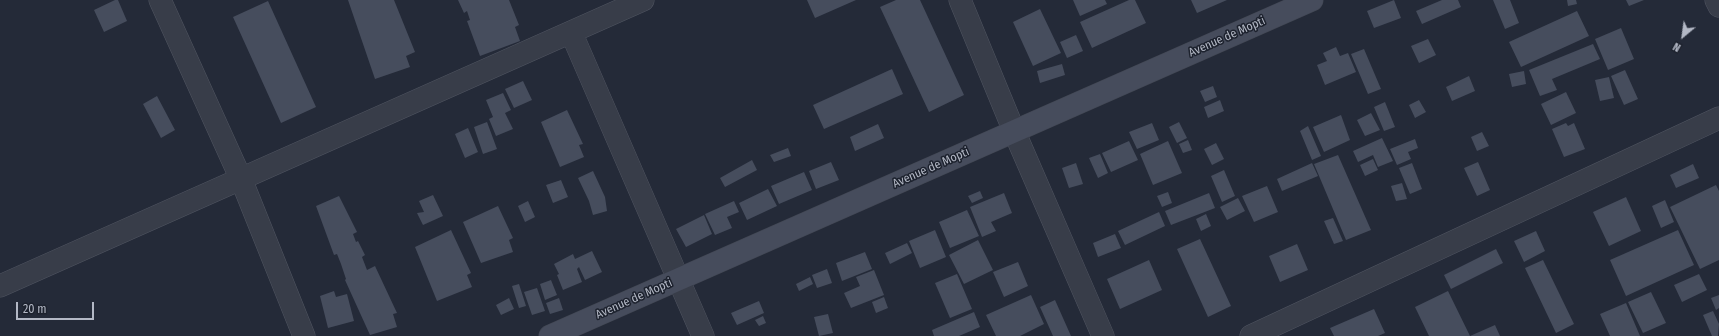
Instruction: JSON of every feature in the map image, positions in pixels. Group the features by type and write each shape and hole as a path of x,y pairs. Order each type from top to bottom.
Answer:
{"street":[{"path":"160,0 241,180 304,336"},
{"path":"0,286 643,0"},
{"path":"960,0 1014,132 1103,336"},
{"name":"Avenue de Mopti","path":"550,336 1312,0"},
{"path":"1716,0 1719,6"},
{"path":"571,32 702,336"},
{"path":"1251,336 1719,118"}],"building":[{"path":"118,0 127,21 104,32 94,10"},
{"path":"348,0 394,0 415,52 406,56 410,67 375,79"},
{"path":"458,0 509,0 519,25 515,27 520,41 480,56 467,21 470,20 467,11 464,13"},
{"path":"807,0 856,0 815,18"},
{"path":"896,0 920,0 964,95 929,112 880,7"},
{"path":"1073,0 1105,0 1107,4 1080,16"},
{"path":"1129,0 1135,0 1146,23 1092,48 1080,22"},
{"path":"1191,0 1227,0 1197,13"},
{"path":"1394,0 1401,18 1374,28 1367,11"},
{"path":"1442,0 1458,0 1461,7 1422,24 1416,11"},
{"path":"1493,0 1510,0 1519,23 1505,29"},
{"path":"1567,0 1576,0 1577,4 1568,6"},
{"path":"1626,0 1644,0 1629,6"},
{"path":"268,1 316,107 281,123 233,17"},
{"path":"1040,9 1061,53 1033,66 1013,22"},
{"path":"1577,11 1589,36 1521,67 1509,42"},
{"path":"1621,28 1634,59 1608,70 1595,39"},
{"path":"1076,35 1083,51 1067,58 1060,42"},
{"path":"1428,39 1436,55 1419,63 1411,46"},
{"path":"1593,44 1600,59 1552,79 1557,90 1540,96 1529,70"},
{"path":"1336,47 1340,56 1348,53 1356,72 1325,85 1317,65 1327,61 1323,53"},
{"path":"1364,49 1381,89 1368,94 1351,54"},
{"path":"1062,64 1065,75 1040,83 1037,71"},
{"path":"892,69 903,94 824,129 813,105"},
{"path":"1625,70 1638,99 1624,105 1611,76"},
{"path":"1524,71 1526,84 1512,87 1509,74"},
{"path":"1469,76 1475,91 1452,101 1446,87"},
{"path":"1609,77 1614,98 1600,101 1595,80"},
{"path":"523,81 532,100 514,108 505,89"},
{"path":"1213,86 1217,97 1205,102 1200,91"},
{"path":"1566,92 1576,113 1551,125 1541,104"},
{"path":"503,93 511,110 505,113 513,129 496,136 489,119 493,117 486,100"},
{"path":"157,96 175,130 161,138 143,104"},
{"path":"1220,100 1224,111 1208,118 1204,107"},
{"path":"1419,100 1426,112 1415,118 1409,105"},
{"path":"1385,102 1395,127 1384,131 1374,107"},
{"path":"567,110 583,144 579,145 584,157 560,167 541,122"},
{"path":"1371,113 1380,130 1365,136 1357,120"},
{"path":"1341,115 1350,140 1324,152 1313,127"},
{"path":"487,122 497,149 483,154 474,127"},
{"path":"1179,122 1187,138 1177,143 1169,127"},
{"path":"1152,123 1159,140 1137,149 1129,132"},
{"path":"1566,123 1568,126 1574,123 1585,149 1564,157 1552,129"},
{"path":"878,124 884,138 855,151 850,137"},
{"path":"1308,126 1321,156 1312,160 1300,131"},
{"path":"468,128 478,152 465,158 455,134"},
{"path":"1482,132 1489,146 1477,151 1471,137"},
{"path":"1382,138 1393,161 1378,167 1373,155 1358,162 1353,151"},
{"path":"1415,139 1418,148 1408,152 1411,159 1397,165 1390,149"},
{"path":"1188,140 1192,150 1183,153 1179,144"},
{"path":"1129,141 1138,160 1111,172 1102,153"},
{"path":"1168,141 1182,173 1153,185 1140,154"},
{"path":"1216,143 1224,159 1212,165 1204,149"},
{"path":"788,148 791,156 774,162 770,155"},
{"path":"1100,154 1108,173 1098,178 1089,158"},
{"path":"1338,155 1371,230 1346,240 1314,164"},
{"path":"1373,159 1378,170 1365,176 1360,165"},
{"path":"752,160 757,170 725,187 720,178"},
{"path":"831,162 839,180 816,189 809,171"},
{"path":"1478,162 1490,190 1477,196 1464,168"},
{"path":"1076,163 1083,184 1069,188 1062,168"},
{"path":"1312,163 1318,176 1282,191 1277,179"},
{"path":"1412,163 1422,189 1410,194 1399,168"},
{"path":"1693,164 1699,178 1676,188 1670,175"},
{"path":"1224,170 1235,196 1222,202 1211,176"},
{"path":"593,171 605,197 607,211 593,215 589,201 578,178"},
{"path":"804,172 812,190 779,204 771,186"},
{"path":"561,180 568,197 553,203 546,185"},
{"path":"1402,183 1407,199 1396,201 1391,186"},
{"path":"1716,185 1719,191 1719,260 1700,269 1670,207"},
{"path":"1267,186 1278,212 1254,222 1242,196"},
{"path":"768,189 777,206 747,220 739,203"},
{"path":"980,191 983,198 972,203 968,196"},
{"path":"1168,192 1172,203 1162,207 1157,196"},
{"path":"1004,193 1012,213 991,222 996,231 982,237 970,207"},
{"path":"1209,193 1215,208 1171,225 1165,211"},
{"path":"433,195 443,216 423,225 417,213 424,212 419,201"},
{"path":"339,196 357,232 353,234 356,242 358,241 365,255 362,257 367,270 375,266 397,313 393,314 397,327 370,335 345,280 346,279 341,264 337,254 334,255 316,206"},
{"path":"1626,197 1641,231 1609,246 1593,212"},
{"path":"1238,198 1245,211 1227,220 1220,207"},
{"path":"1665,200 1674,222 1661,228 1652,206"},
{"path":"528,201 535,217 525,222 518,206"},
{"path":"734,201 739,212 727,217 732,228 715,235 705,214"},
{"path":"498,206 513,238 509,240 513,252 481,263 463,222"},
{"path":"967,210 979,236 950,248 939,222"},
{"path":"1159,212 1165,226 1125,245 1118,231"},
{"path":"1206,214 1211,226 1201,231 1196,219"},
{"path":"704,215 712,234 686,247 676,229"},
{"path":"1333,218 1343,241 1334,244 1324,221"},
{"path":"451,230 471,273 467,275 472,287 437,301 415,247"},
{"path":"935,230 946,257 920,268 909,241"},
{"path":"1678,230 1694,265 1626,296 1610,260"},
{"path":"1536,231 1545,251 1524,262 1514,241"},
{"path":"1115,234 1121,248 1098,257 1093,243"},
{"path":"1200,239 1231,306 1208,317 1177,249"},
{"path":"978,240 993,270 964,284 949,255"},
{"path":"907,243 912,253 890,264 885,253"},
{"path":"1297,244 1308,270 1280,282 1269,256"},
{"path":"1496,249 1503,263 1451,289 1444,275"},
{"path":"592,251 602,272 585,280 579,267 577,269 582,282 563,290 557,275 559,274 554,264 573,254 575,259"},
{"path":"865,252 872,269 842,281 836,263"},
{"path":"1149,260 1162,290 1120,309 1107,279"},
{"path":"1543,260 1574,324 1556,333 1525,268"},
{"path":"1018,262 1028,286 1004,297 993,272"},
{"path":"827,269 832,283 817,288 812,275"},
{"path":"874,270 884,295 851,308 844,293 860,286 856,277"},
{"path":"957,274 972,309 950,318 935,283"},
{"path":"1699,274 1707,290 1682,302 1674,285"},
{"path":"810,277 813,284 799,291 796,284"},
{"path":"551,280 557,295 545,300 540,284"},
{"path":"519,284 526,306 519,308 512,286"},
{"path":"537,288 545,311 532,315 524,292"},
{"path":"334,291 336,297 347,294 354,321 328,328 320,296"},
{"path":"1448,291 1470,336 1429,336 1415,307"},
{"path":"1651,292 1666,323 1643,333 1628,302"},
{"path":"1031,295 1044,324 1020,336 996,336 986,315"},
{"path":"1719,295 1719,308 1716,310 1711,298"},
{"path":"884,297 888,308 876,313 872,302"},
{"path":"509,298 514,309 501,315 496,305"},
{"path":"559,298 563,310 550,314 546,303"},
{"path":"1055,300 1071,336 1053,336 1040,307"},
{"path":"759,301 764,313 737,325 731,313"},
{"path":"1626,303 1640,336 1610,336 1600,314"},
{"path":"1374,309 1385,333 1378,336 1334,336 1330,328"},
{"path":"1713,311 1719,324 1718,336 1712,336 1703,315"},
{"path":"974,312 980,327 959,336 934,336 932,330"},
{"path":"828,314 833,333 819,336 814,317"},
{"path":"763,316 766,323 759,326 755,320"},
{"path":"1495,325 1500,336 1470,336"}]}
